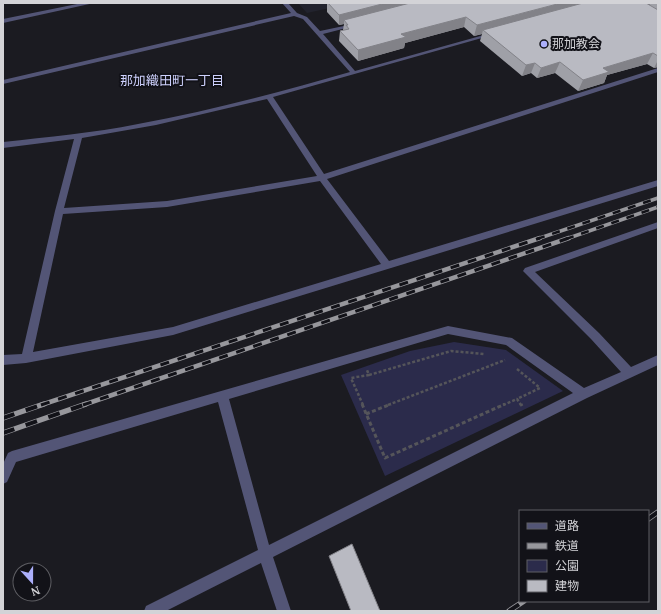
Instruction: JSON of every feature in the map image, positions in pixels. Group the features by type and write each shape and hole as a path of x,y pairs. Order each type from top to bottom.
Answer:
{"street":[{"path":"3,21 91,3"},
{"path":"285,3 295,14 305,18 353,72"},
{"path":"3,82 295,14"},
{"path":"319,33 364,22"},
{"path":"3,145 79,136 154,124 268,96 499,32"},
{"path":"59,211 167,204 322,178 658,70"},
{"path":"268,96 322,178 387,265"},
{"path":"26,358 59,211 79,136"},
{"path":"3,360 26,358 173,332 387,265 658,183"},
{"path":"629,373 595,336 528,271 658,224"},
{"path":"3,478 12,457 448,330 508,341 583,394"},
{"path":"151,611 530,420 658,360"},
{"path":"222,396 265,553 284,611"}],"path":[{"path":"487,355 451,351 369,375 351,378 385,458 540,388 501,356"},
{"path":"362,355 369,375"},
{"path":"366,414 505,360"},
{"path":"517,398 530,420"}],"shaded area":[{"path":"298,3 352,3 307,13"}],"green space":[{"path":"454,342 506,350 563,391 385,476 341,375 410,351"}],"building":[{"path":"328,3 386,3 339,15"},
{"path":"410,3 561,3 477,25 466,17 401,34 406,37 358,50 340,31 349,29 344,20"},
{"path":"583,3 646,3 658,10 658,56 653,53 603,68 609,72 583,80 560,62 541,68 535,63 526,65 483,30"},
{"path":"352,544 380,611 351,611 329,556"}],"railway":[{"path":"537,239 658,198"},
{"path":"566,239 658,207"},
{"path":"41,405 540,238"},
{"path":"83,405 569,238"},
{"path":"3,418 44,404"},
{"path":"3,433 86,404"},
{"path":"649,518 658,512"},
{"path":"509,611 522,602"}],"place":[{"name":"那加教会","path":"544,44"}],"district":[{"name":"那加織田町一丁目","path":"172,80"}]}
